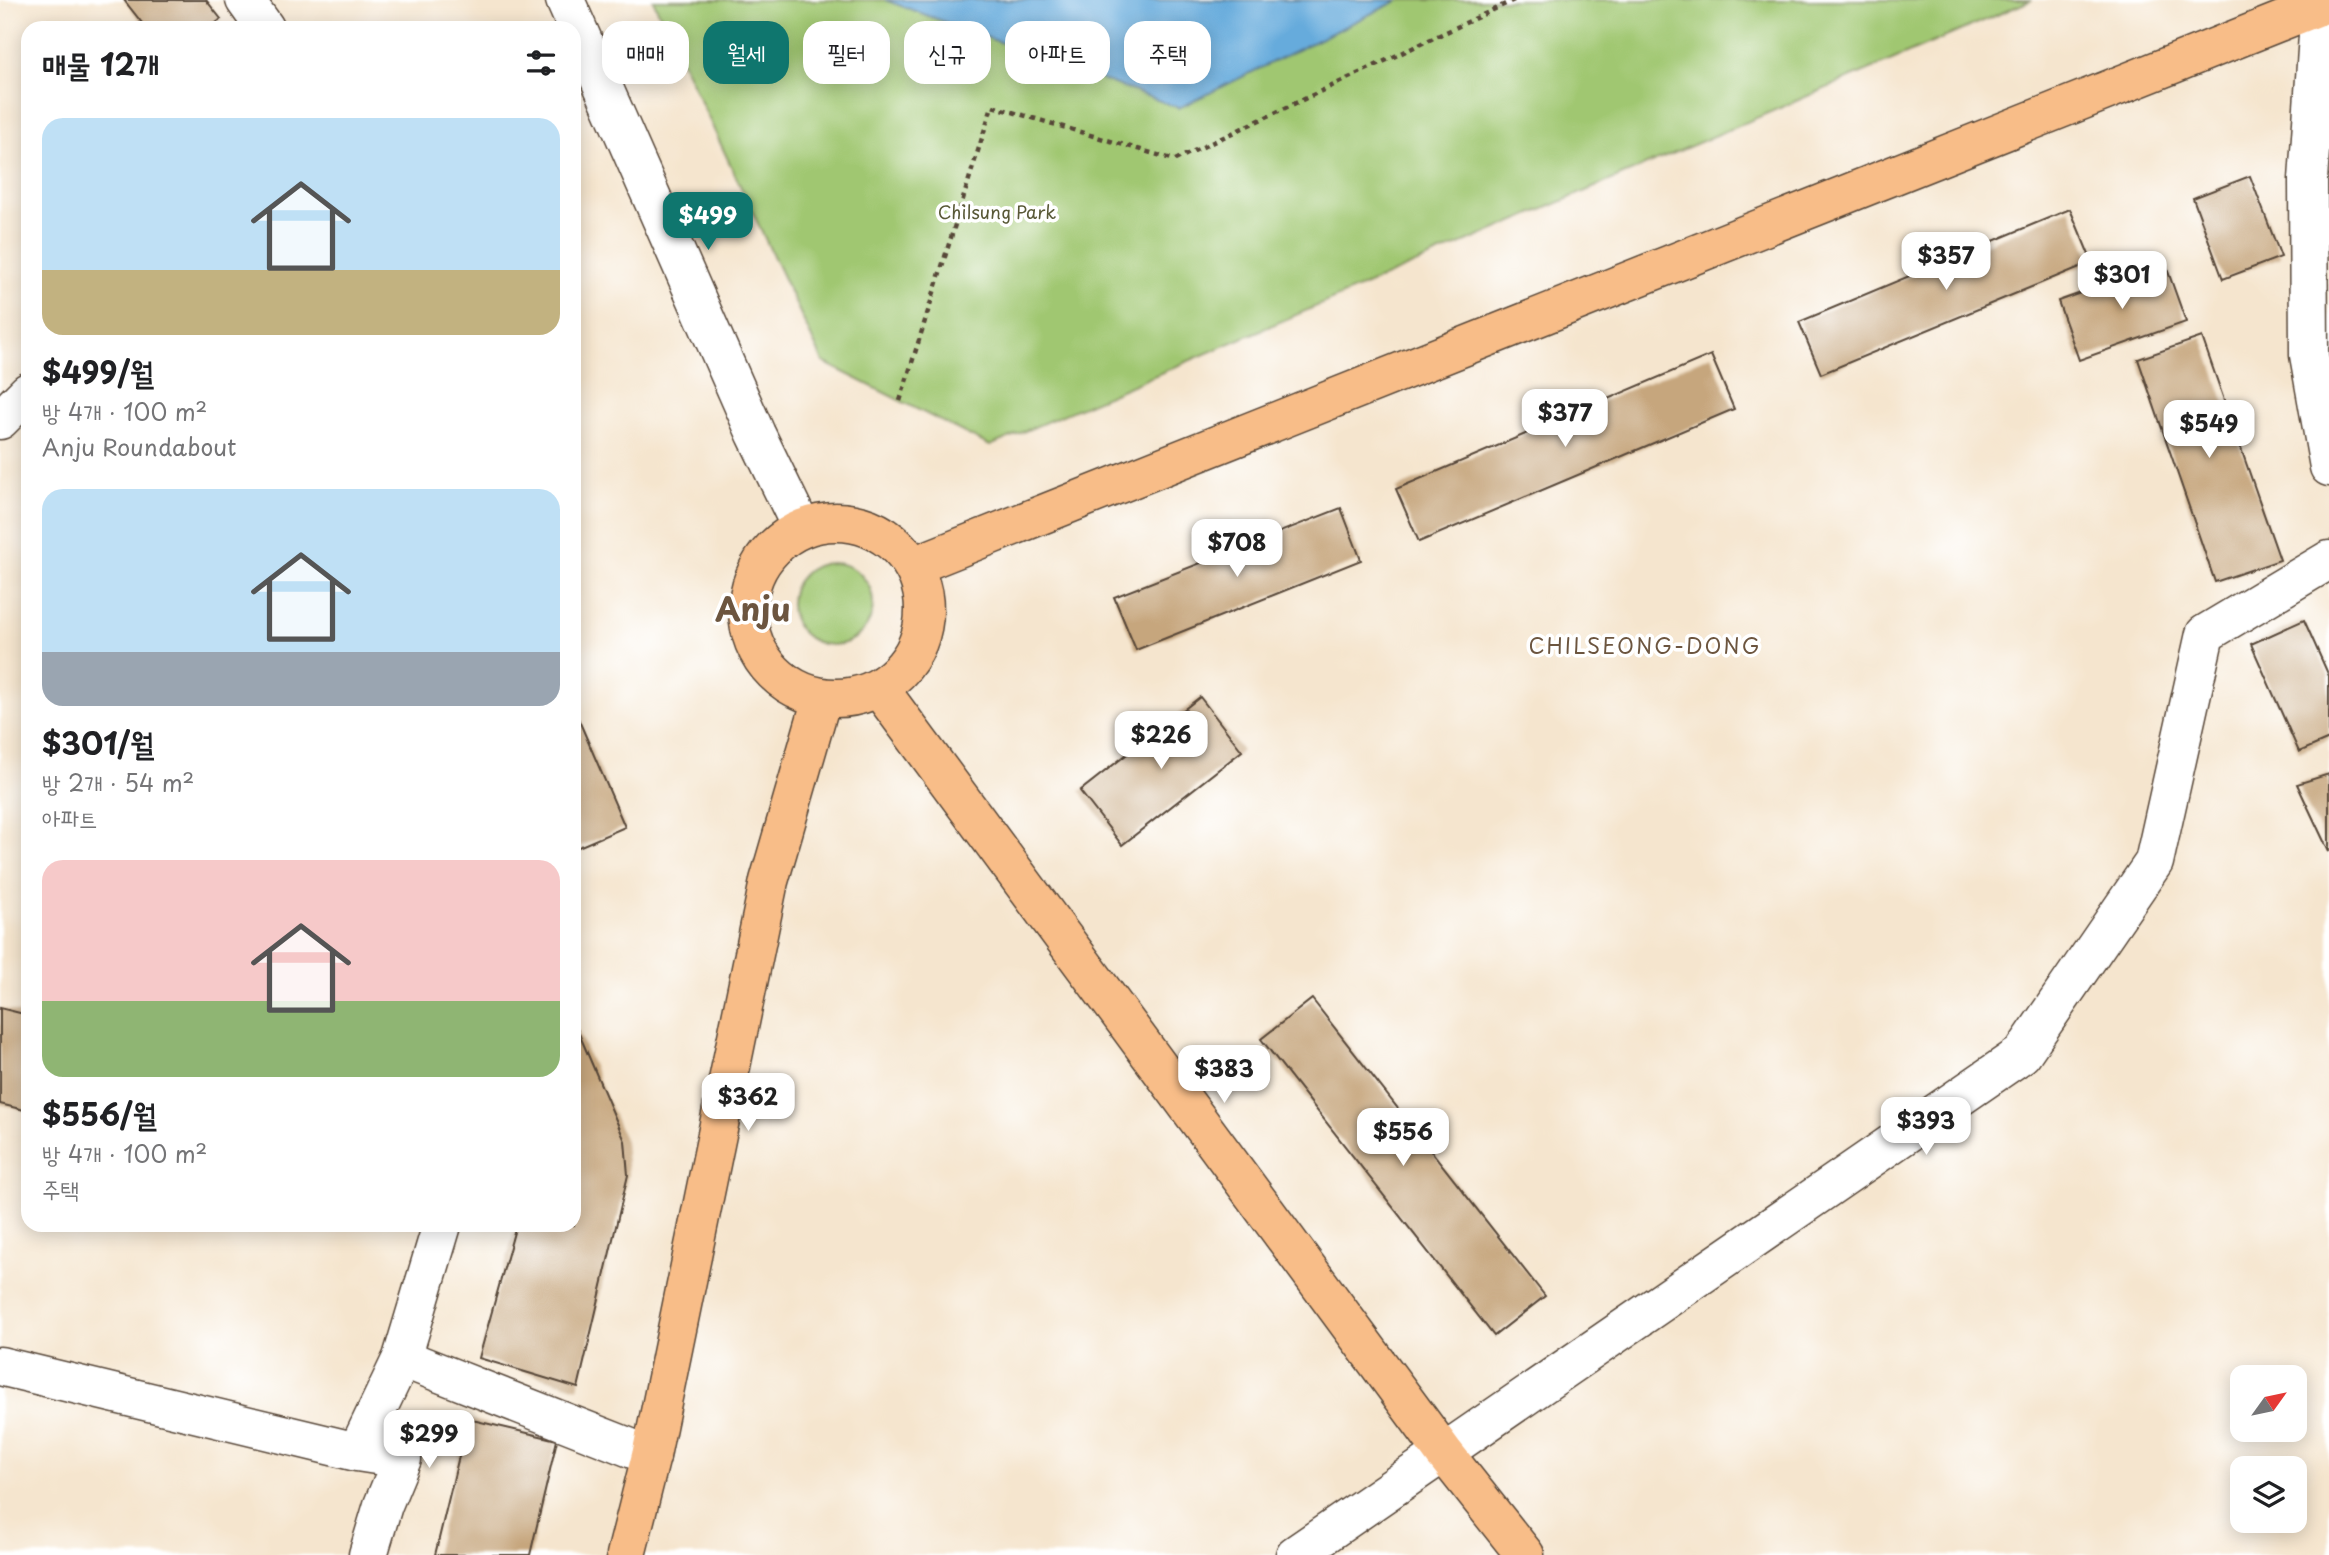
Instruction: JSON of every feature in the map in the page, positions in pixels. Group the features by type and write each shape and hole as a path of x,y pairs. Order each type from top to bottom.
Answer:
{"main road":[{"path":"913,566 2322,3"},
{"path":"827,521 851,522 875,530 897,545 913,566 924,594 925,621 917,646 902,670 879,688 850,698 822,698 793,688 770,670 755,648 748,621 749,594 758,566 776,543 801,527 827,521"},
{"path":"879,688 1444,1452 1525,1555"},
{"path":"626,1555 651,1457 769,881 822,698"}],"street":[{"path":"246,0 260,21"},
{"path":"565,0 574,21"},
{"path":"2322,3 2308,180 2309,355 2329,467"},
{"path":"581,36 757,434 801,527"},
{"path":"0,420 21,399"},
{"path":"1295,1555 2022,1054 2154,862 2206,634 2329,560"},
{"path":"357,1452 402,1358 440,1232"},
{"path":"402,1358 651,1457"},
{"path":"0,1366 357,1452 402,1458 383,1505 368,1555"}],"path":[{"path":"900,401 992,106 1175,160 1514,0"}],"green space":[{"name":"Chilsung Park","path":"653,0 2032,0 990,446 823,362 689,77 689,21 663,21"},
{"path":"832,563 848,566 861,575 870,588 873,604 870,620 861,633 848,642 832,645 816,642 803,633 794,620 791,604 794,588 803,575 816,566"}],"water":[{"path":"885,0 1399,0 1179,108 1110,83 1110,21 1005,21 1005,44 991,39 991,21 942,21"}],"building":[{"path":"124,0 206,0 221,19 219,21 140,21"},
{"path":"2250,176 2281,257 2223,279 2193,198"},
{"path":"2070,209 2092,262 1821,374 1799,322"},
{"path":"2165,263 2186,322 2079,360 2058,301"},
{"path":"2202,337 2280,560 2215,582 2138,359"},
{"path":"1711,355 1734,409 1419,542 1396,489"},
{"path":"1341,508 1361,560 1136,650 1114,597"},
{"path":"2304,620 2329,676 2329,739 2299,752 2251,644"},
{"path":"1200,697 1242,751 1122,845 1080,791"},
{"path":"581,725 625,827 581,846"},
{"path":"2329,774 2329,852 2297,784"},
{"path":"1312,999 1545,1296 1494,1336 1261,1039"},
{"path":"0,1008 21,1013 21,1109 0,1104"},
{"path":"581,1038 625,1141 628,1175 578,1388 479,1358 514,1232 581,1232"},
{"path":"468,1419 557,1440 530,1555 435,1555"}],"district":[{"name":"Anju","path":"753,610"},
{"name":"CHILSEONG-DONG","path":"1645,647"}]}
